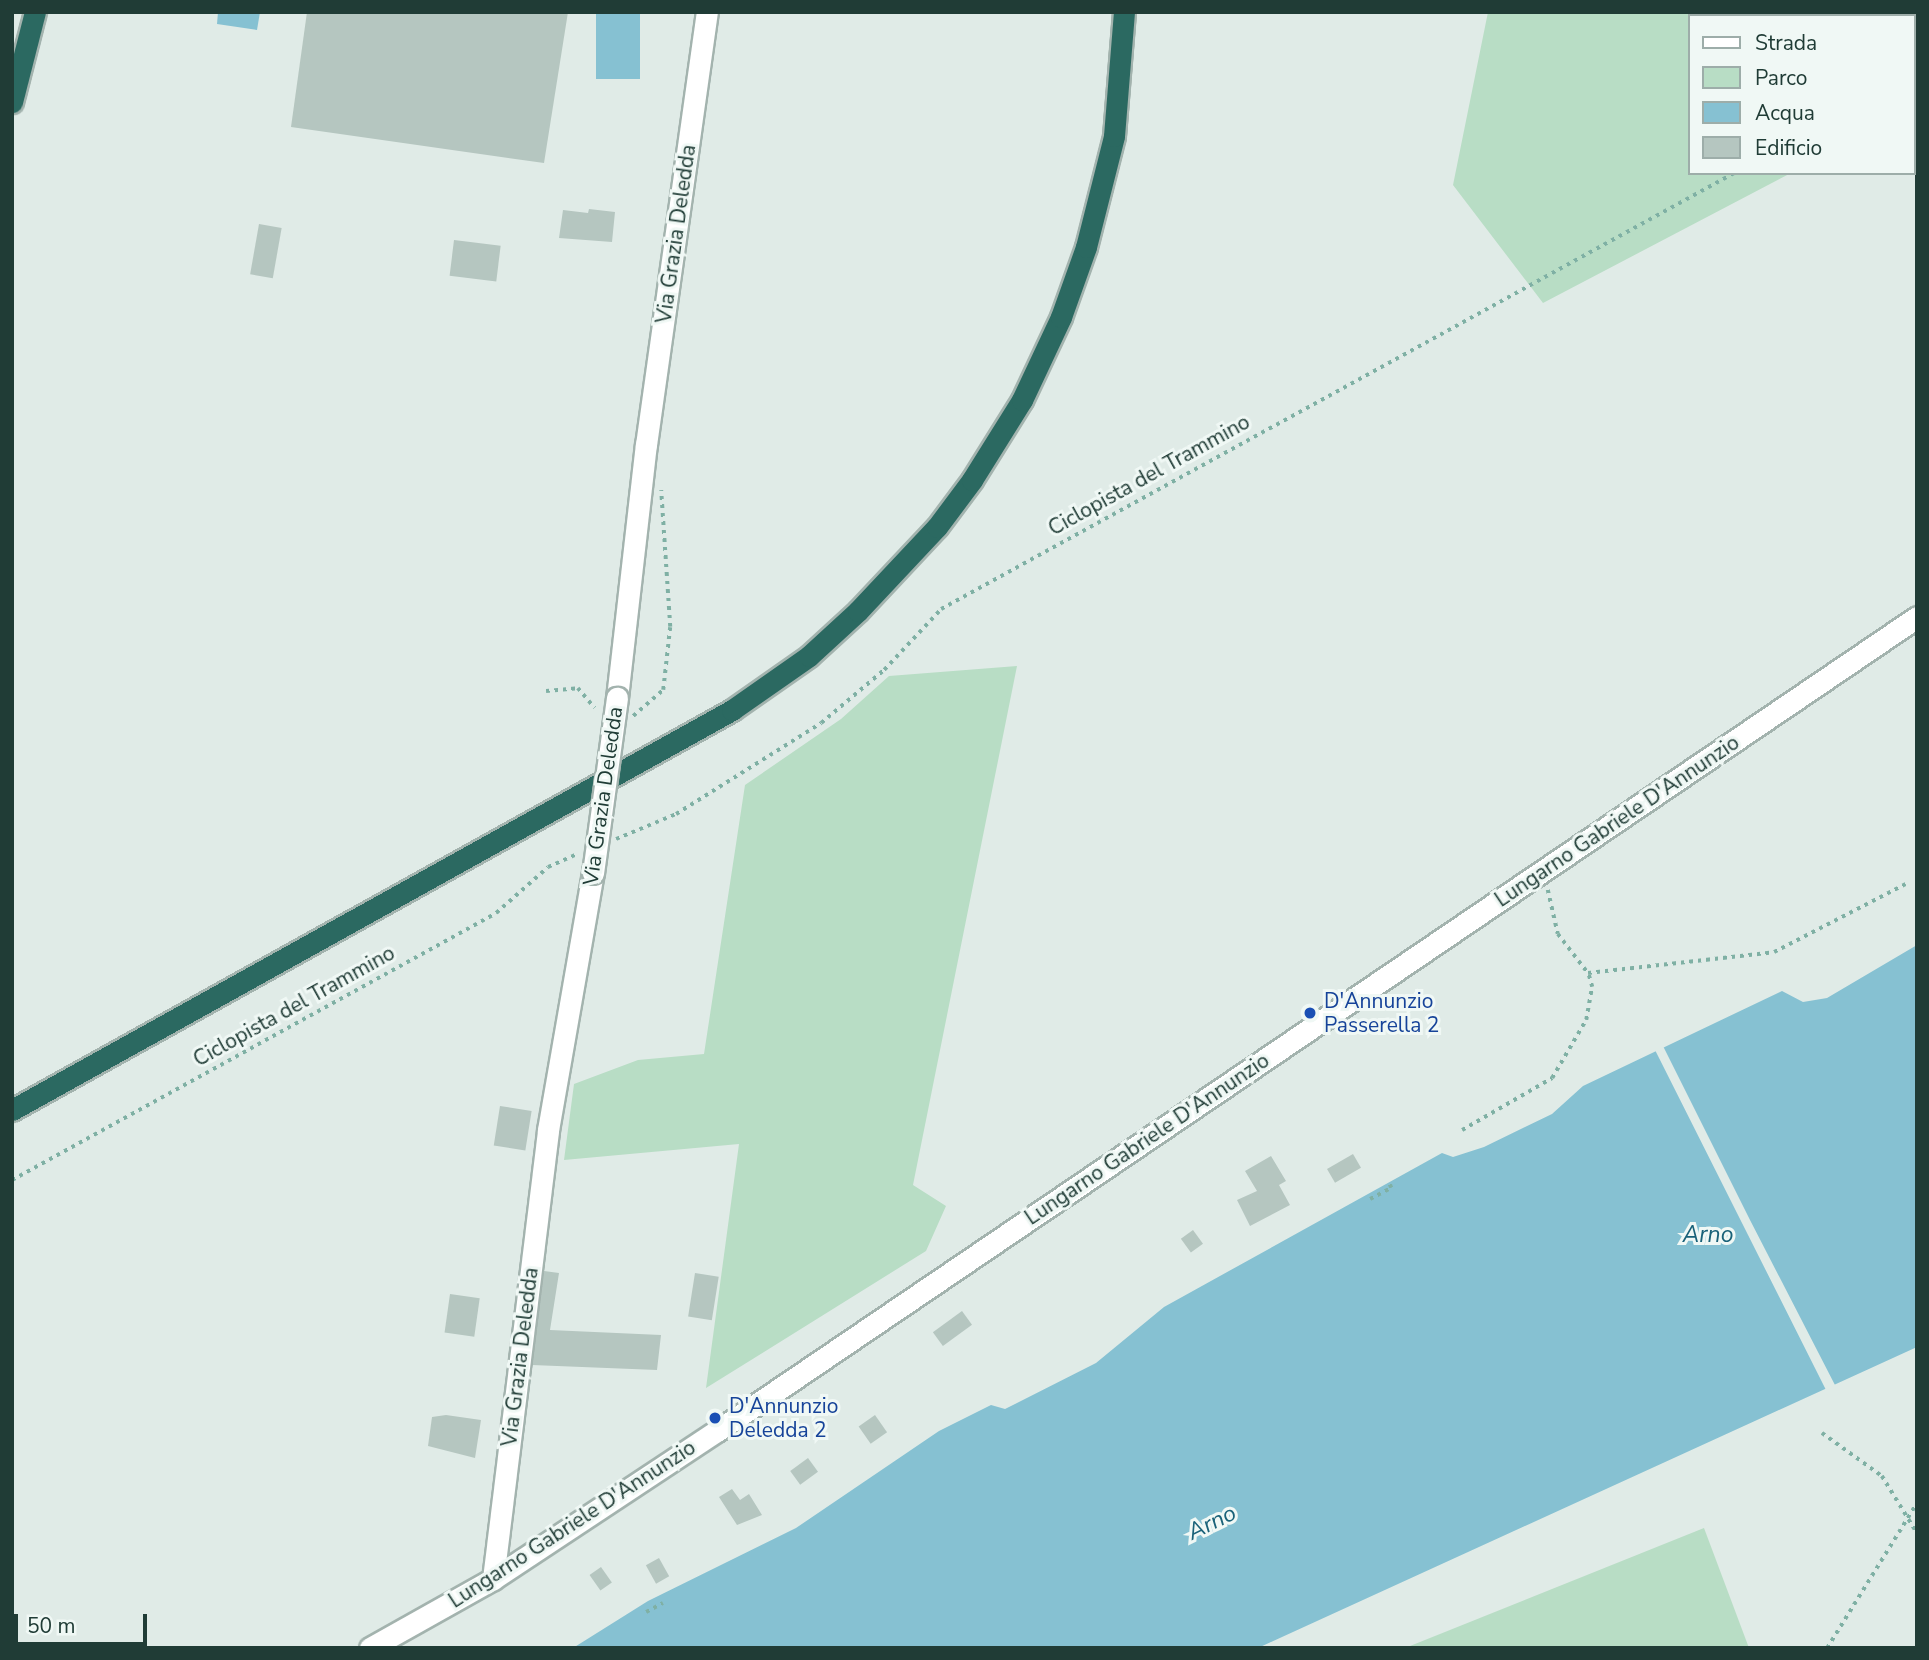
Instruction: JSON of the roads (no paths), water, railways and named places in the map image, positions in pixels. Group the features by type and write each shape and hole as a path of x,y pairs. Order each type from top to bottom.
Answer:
{"highway":[{"path":"14,96 35,12"},
{"path":"14,96 51,12"},
{"path":"12,1110 732,710 809,656 858,611 937,527 972,480 1022,400 1061,317 1086,247 1114,136 1124,12"}],"main road":[{"name":"Via Grazia Deledda","path":"493,1579 548,1130 593,873 617,698 646,445 707,12"},
{"name":"Lungarno Gabriele D'Annunzio","path":"370,1648 493,1579 1917,617"}],"water":[{"path":"218,12 260,12 257,30 217,24"},
{"path":"596,12 640,12 640,79 596,79"},
{"name":"Arno","path":"1917,945 1917,1347 1258,1648 573,1648 648,1601 796,1528 939,1431 991,1405 1005,1409 1096,1363 1164,1307 1442,1153 1453,1157 1484,1147 1552,1114 1583,1086 1782,991 1803,1002 1827,998"}],"place":[{"name":"D'Annunzio Passerella 2","path":"1310,1013"},
{"name":"D'Annunzio Deledda 2","path":"715,1418"}]}
